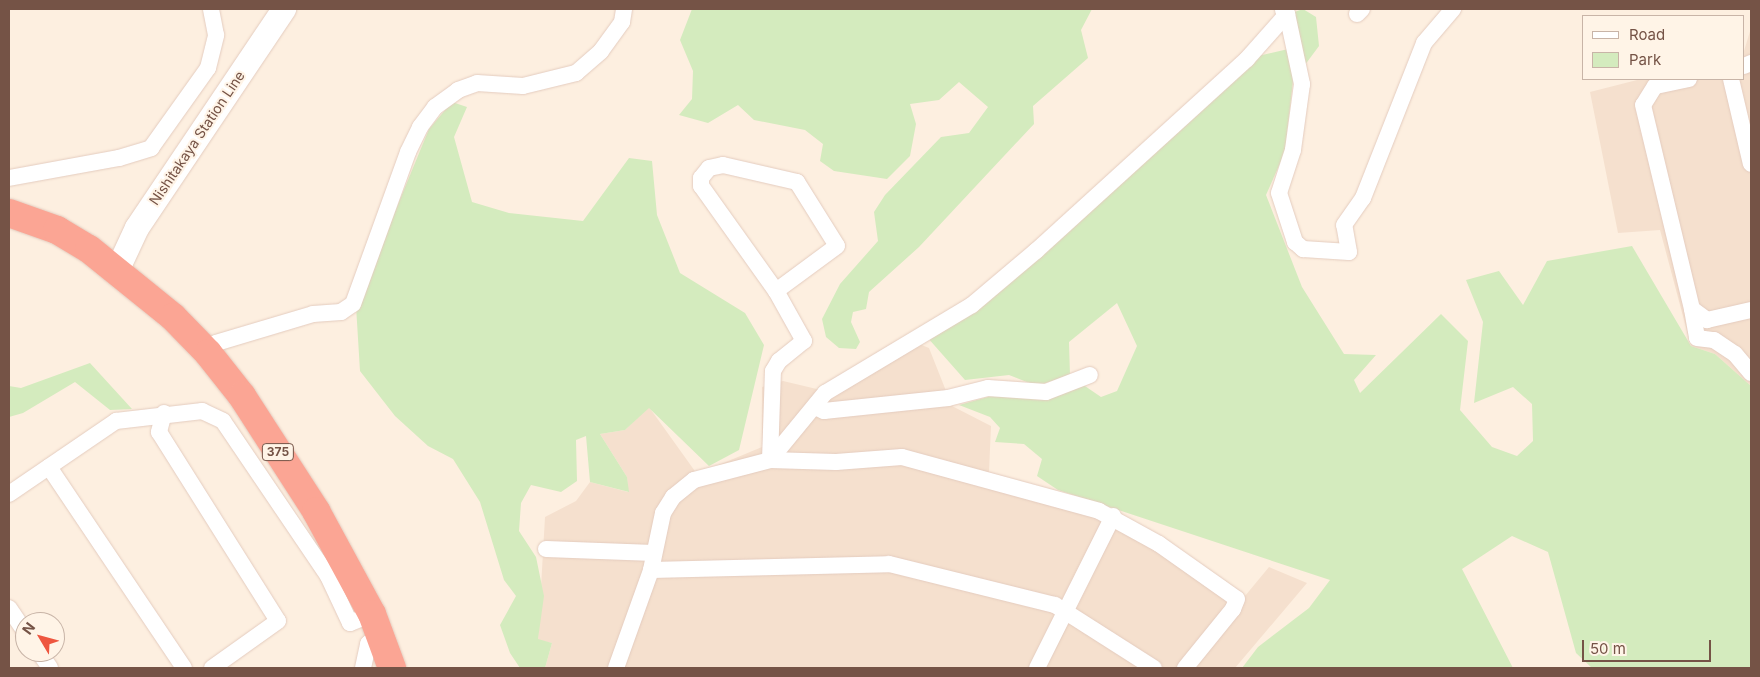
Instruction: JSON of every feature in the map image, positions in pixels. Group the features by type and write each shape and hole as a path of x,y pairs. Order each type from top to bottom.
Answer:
{"highway":[{"name":"375","path":"9,213 57,230 117,271 173,317 208,353 242,396 316,511 375,624 392,668"}],"main road":[{"name":"Nishitakaya Station Line","path":"117,271 137,228 284,9"}],"street":[{"path":"9,178 119,158 151,148 208,68 216,35 211,9"},
{"path":"208,353 216,343 313,314 341,312 354,304 408,152 420,127 435,107 458,90 478,83 523,86 576,73 601,50 622,22 624,9"},
{"path":"1284,11 1302,84 1293,150 1279,193 1295,242 1303,250 1349,252 1344,225 1363,198 1424,43 1453,9"},
{"path":"770,460 826,393 906,347 979,299 1036,251 1247,59 1284,11"},
{"path":"1684,80 1655,86 1643,106 1692,309 1697,338 1714,340 1734,354 1751,373"},
{"path":"1731,80 1751,164"},
{"path":"770,460 773,372 779,361 804,341 776,290 701,186 701,178 709,168 724,165 798,182 838,246 776,290"},
{"path":"1692,309 1707,320 1751,310"},
{"path":"815,407 824,411 948,398 988,388 1046,392 1090,375"},
{"path":"9,494 116,420 164,413 202,411 223,421 328,576 350,623 375,624 362,668"},
{"path":"164,413 159,432 278,621 212,668"},
{"path":"616,668 651,570 663,513 673,497 694,480 770,460 836,462 902,457 1113,516 1237,599 1233,610 1185,668"},
{"path":"49,468 184,668"},
{"path":"1037,668 1113,516"},
{"path":"546,549 654,553"},
{"path":"651,570 889,564 1066,610 1154,668"}],"shaded area":[{"path":"1751,28 1751,386 1715,354 1691,346 1660,230 1618,233 1590,92 1637,80 1745,80 1745,48"},
{"path":"904,338 929,348 952,406 991,426 989,472 1116,510 1245,596 1269,567 1307,583 1235,668 545,668 552,643 538,640 545,517 576,501 590,482 628,492 627,477 600,434 625,430 649,407 697,474 762,447 762,387 783,381 821,390"}],"green space":[{"path":"692,9 1092,9 1081,30 1088,58 1033,106 1034,124 919,247 869,292 866,309 853,312 851,322 860,342 856,349 839,348 826,337 822,319 840,284 878,241 874,212 885,195 941,137 969,133 988,107 959,82 939,100 910,104 916,124 910,156 887,179 834,171 820,161 823,144 805,130 754,120 738,105 708,123 679,115 692,99 693,71 680,40"},
{"path":"1303,9 1316,17 1319,46 1293,81 1285,152 1266,195 1302,287 1344,354 1376,355 1354,380 1360,393 1441,314 1468,341 1460,410 1492,447 1517,456 1533,441 1532,404 1513,387 1474,403 1483,322 1466,280 1499,271 1523,305 1547,261 1632,246 1691,346 1715,354 1751,386 1751,668 1592,668 1576,653 1548,552 1512,536 1462,569 1513,668 1242,668 1258,647 1309,608 1330,580 1058,490 1037,476 1042,459 1024,444 995,442 1000,428 990,417 959,405 1002,393 1082,384 1101,397 1117,391 1137,346 1117,303 1069,342 1070,375 1037,386 1009,375 965,380 927,337 1258,56 1297,47 1289,14"},
{"path":"452,102 467,107 454,137 472,202 509,213 583,221 629,158 652,161 657,215 680,273 745,313 764,345 739,450 709,466 649,408 625,430 600,434 627,477 629,492 590,482 586,436 576,440 577,481 561,492 531,485 521,503 519,531 536,557 544,596 538,639 552,643 545,668 520,668 510,653 500,625 516,596 504,580 480,502 453,459 428,446 395,416 360,371 356,306 429,129"},
{"path":"90,363 132,409 110,410 75,382 23,413 9,417 9,386 21,388"}]}
